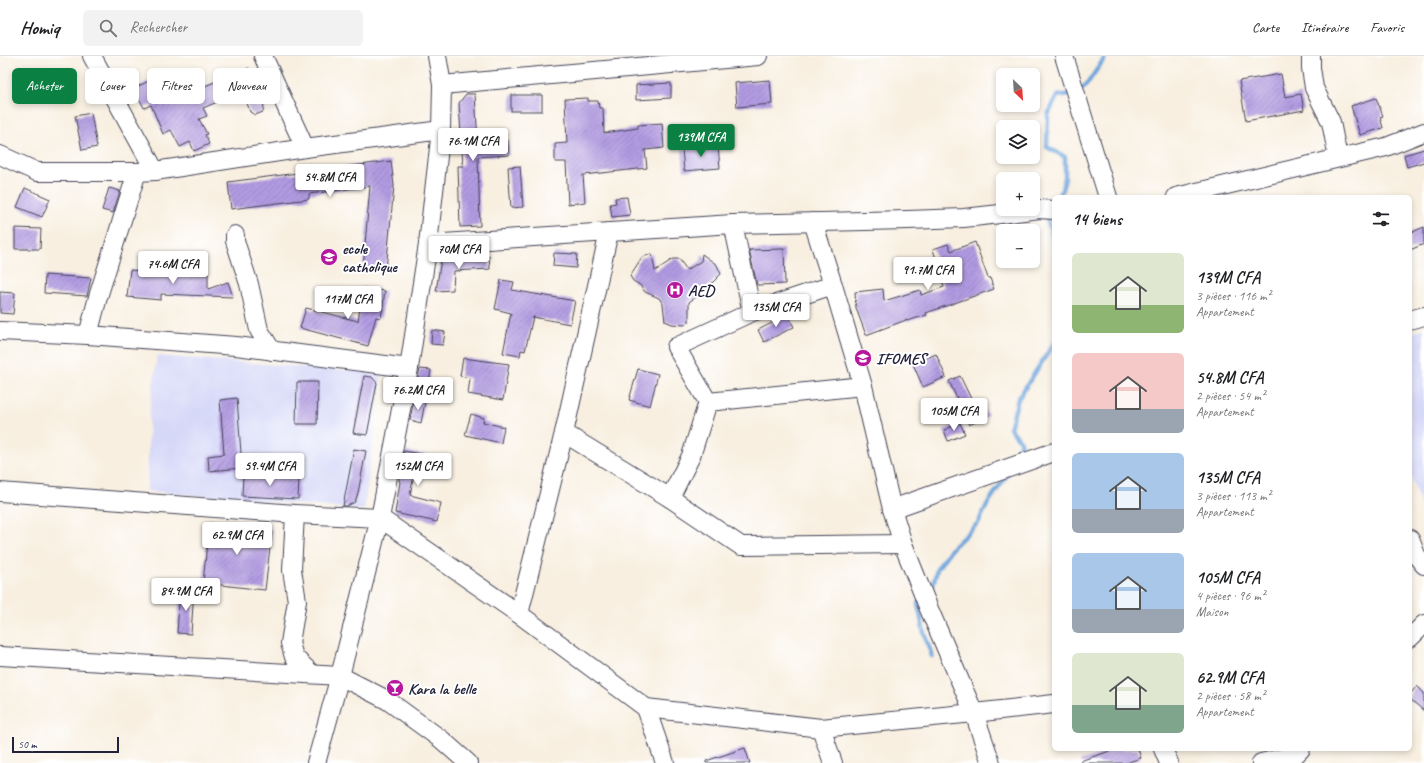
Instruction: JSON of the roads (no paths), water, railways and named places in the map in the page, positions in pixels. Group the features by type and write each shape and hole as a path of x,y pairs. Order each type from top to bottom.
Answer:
{"street":[{"path":"88,335 98,297 146,171 92,56"},
{"path":"263,56 305,148"},
{"path":"316,763 340,676 380,518 409,368 428,244 442,130 442,85 437,56"},
{"path":"442,85 758,56"},
{"path":"1064,56 1107,195"},
{"path":"1311,56 1314,88 1331,122 1338,158"},
{"path":"0,155 37,172 146,171 442,130"},
{"path":"1184,195 1386,147 1424,132"},
{"path":"428,244 733,224 964,218 1046,209"},
{"path":"813,222 863,386 892,509 903,544 929,609 974,713 991,763"},
{"path":"733,224 752,312"},
{"path":"519,614 564,433 609,232"},
{"path":"236,235 235,241 248,284 259,330 272,351"},
{"path":"670,498 691,456 708,402 676,347 752,312 833,284"},
{"path":"1412,319 1424,316"},
{"path":"0,331 88,335 236,346 409,368"},
{"path":"708,402 863,386"},
{"path":"564,433 670,498 741,546 903,544"},
{"path":"892,509 1052,453"},
{"path":"0,492 295,514 380,518 519,614 646,708 821,728 1052,704"},
{"path":"295,514 292,570 297,601 290,643 294,657 312,674"},
{"path":"1412,544 1416,555 1424,565"},
{"path":"1412,636 1424,624"},
{"path":"0,656 340,676 387,700 442,740 468,763"},
{"path":"646,708 665,763"},
{"path":"821,728 834,763"},
{"path":"1164,751 1169,763"},
{"path":"1261,763 1297,754"}],"waterway":[{"path":"1079,91 1087,84 1106,56"},
{"path":"1061,195 1065,178 1065,157 1047,147 1048,115 1057,96 1071,94"},
{"path":"1050,214 1047,218 1052,237"},
{"path":"1015,460 1021,442 1010,428 1018,399 1052,346"},
{"path":"928,592 933,585 937,569 951,549 978,523 988,503 1007,475"},
{"path":"919,602 918,604 924,633 932,656"}],"place":[{"name":"ecole catholique","path":"329,257"},
{"name":"AED","path":"675,290"},
{"name":"IFOMES","path":"863,358"},
{"name":"Kara la belle","path":"395,688"}]}
